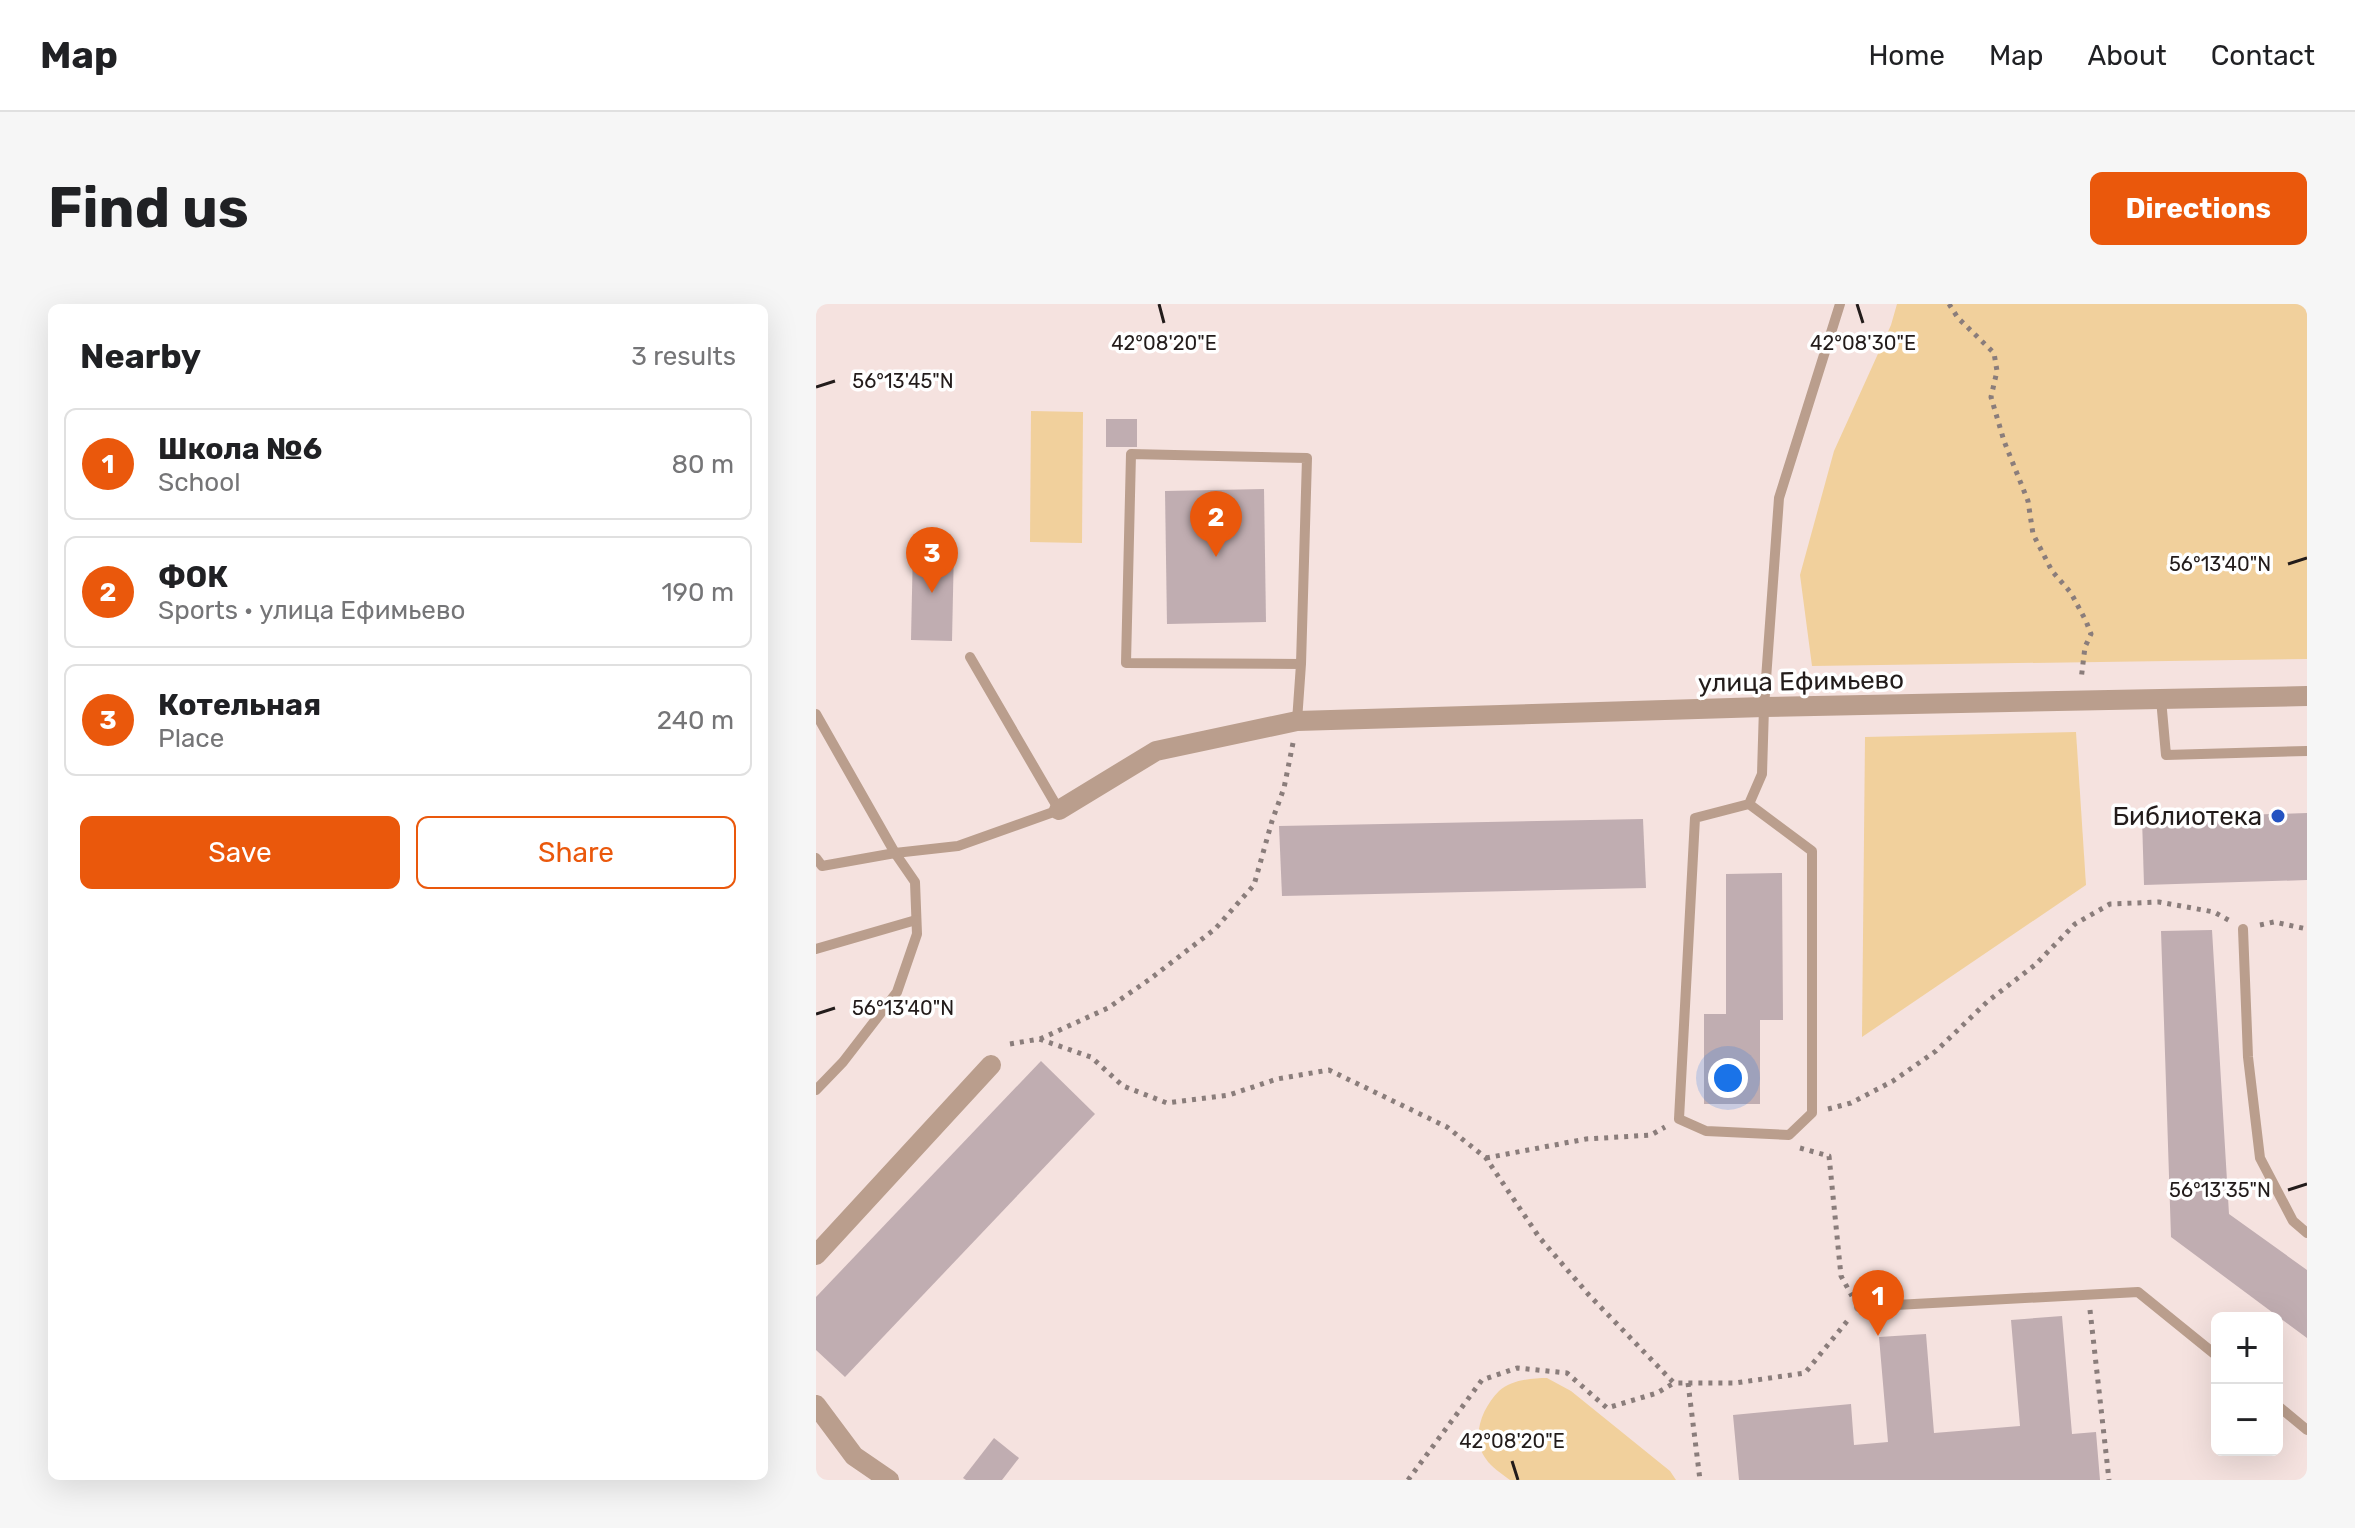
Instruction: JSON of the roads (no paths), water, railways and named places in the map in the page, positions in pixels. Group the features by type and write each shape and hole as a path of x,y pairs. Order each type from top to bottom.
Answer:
{"street":[{"name":"улица Ефимьево","path":"1059,810 1156,751 1297,721 1764,707 2307,696"},
{"path":"816,1255 991,1065"},
{"path":"816,1405 854,1456 889,1480"}],"lane":[{"path":"1749,804 1762,774 1779,498 1840,304"},
{"path":"1297,721 1301,664 1307,458 1131,454 1126,663 1301,664"},
{"path":"816,858 822,866 958,846 1059,810 970,657"},
{"path":"2161,699 2166,755 2307,751"},
{"path":"816,714 895,853 915,882 917,934 897,992 843,1062 816,1090"},
{"path":"1749,804 1812,851 1812,1113 1789,1135 1706,1131 1679,1119 1695,818 1749,804"},
{"path":"816,949 916,920"},
{"path":"2243,929 2248,1057 2260,1158 2293,1221 2307,1233"},
{"path":"1859,1307 2138,1292 2211,1351"},
{"path":"2283,1410 2307,1430"}],"place":[{"name":"ФОК","path":"1216,557"},
{"name":"Котельная","path":"932,593"},
{"name":"Библиотека","path":"2278,816"},
{"name":"Школа №6","path":"1878,1336"}]}
